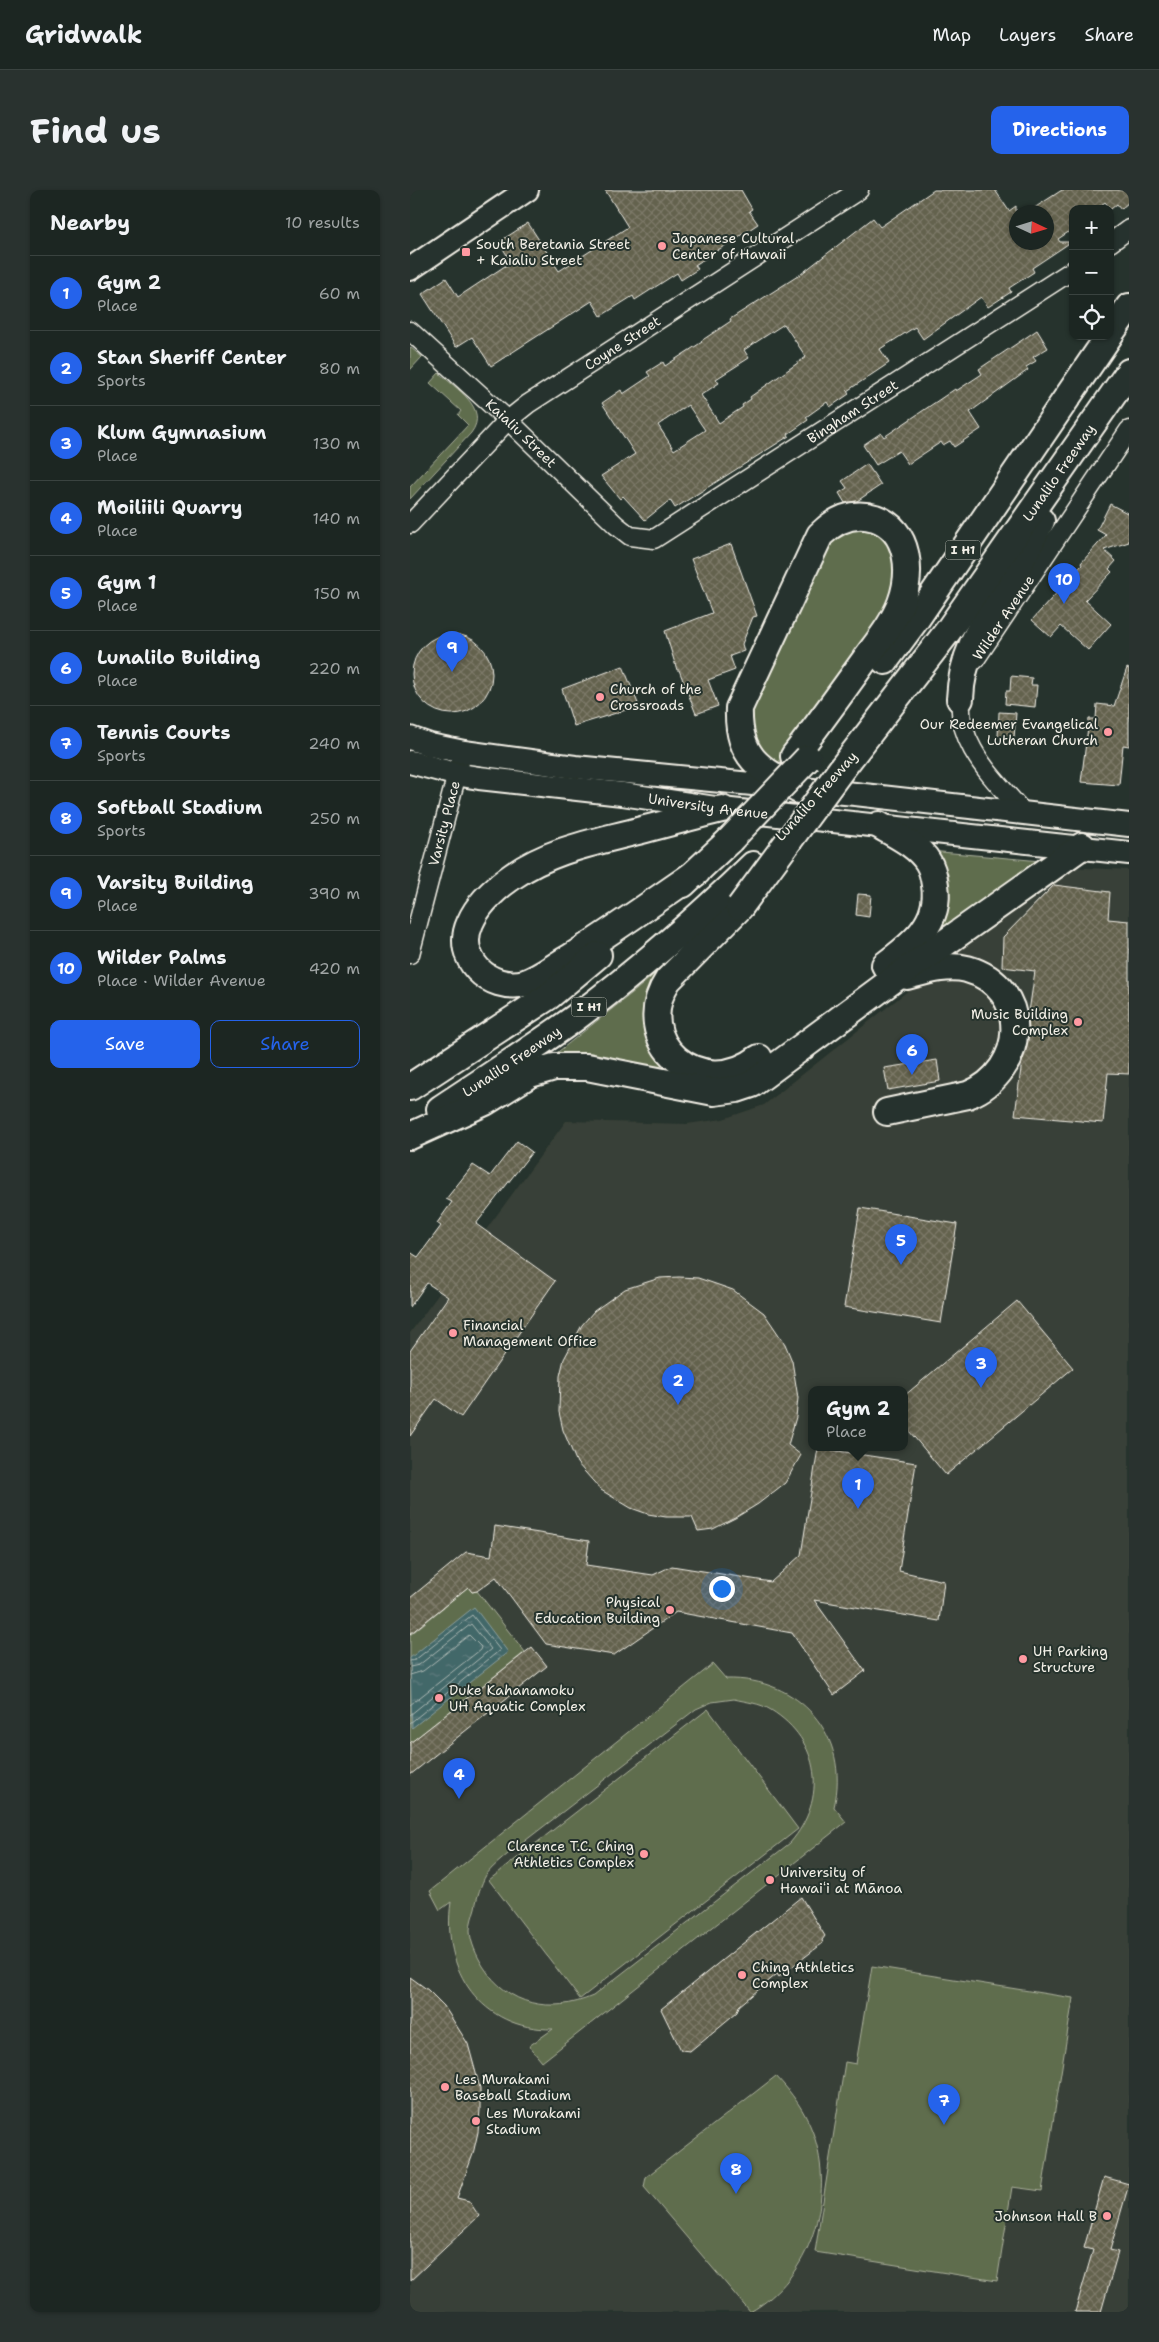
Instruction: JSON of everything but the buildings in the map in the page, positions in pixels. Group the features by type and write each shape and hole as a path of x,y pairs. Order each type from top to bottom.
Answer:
{"highway":[{"name":"I H1","path":"1114,329 1129,307"},
{"name":"I H1","path":"410,1086 549,996 697,872 784,791 801,757 852,705 917,618 1107,340"},
{"name":"Lunalilo Freeway","path":"410,1129 573,1019 620,984 710,906 752,865 843,767 948,630 1129,372"},
{"path":"960,700 961,683 968,652 989,611 1018,567 1090,427"},
{"path":"784,791 756,765 741,741 738,724 739,708 820,534 831,524 846,518 862,516 879,520 893,530 904,545 907,576 900,604 884,634 801,757"},
{"path":"843,767 740,907 660,990 657,1004 658,1029 667,1048 680,1063 707,1074 733,1072 752,1064 910,946 926,927 936,903 933,876 929,862 915,848 879,825"},
{"path":"697,872 604,936 530,981 512,984 493,981 478,972 469,957 466,940 467,931 473,916 479,907 530,865 567,849 722,809"},
{"path":"410,1136 484,1102 530,1074 554,1067 587,1067 714,1092 737,1089 752,1084 894,979 1082,846"},
{"path":"887,1112 968,1095 979,1090 994,1080 1006,1065 1011,1054 1014,1036 1013,1018 1004,996 988,979 977,973 966,969 943,967 894,979"}],"main road":[{"path":"410,268 527,190"},
{"name":"University Avenue","path":"410,738 430,745 464,752 575,767 784,791 855,794 1129,824"},
{"name":"University Avenue","path":"410,762 455,774 622,794 722,809 1129,852"}],"street":[{"name":"Coyne Street","path":"410,524 508,420 528,404 859,190"},
{"path":"1114,241 1129,230"},
{"name":"Bingham Street","path":"630,536 654,539 1069,273"},
{"name":"Kaialiu Street","path":"410,331 508,420 630,536"},
{"name":"Wilder Avenue","path":"1023,812 979,761 965,732 960,700 966,678 976,659 1129,430"},
{"name":"Varsity Place","path":"410,954 455,774 464,752"}],"shaded area":[{"name":"University of Hawaiʻi at Mānoa","path":"1064,867 1129,870 1129,2312 410,2312 410,1333 566,1121 687,1124 723,1119 764,1105"}],"green space":[{"path":"410,347 422,357 410,370"},
{"path":"439,373 468,399 476,415 476,424 471,433 410,499 410,487 468,425 458,415 461,411 430,383"},
{"path":"853,523 891,537 897,595 812,719 770,775 737,748 819,543"},
{"path":"930,851 1041,861 767,1065 745,1079 719,1084 573,1057 556,1058 554,1055 636,990 718,920 658,980 650,1006 651,1026 666,1058 702,1079 719,1081 740,1077 754,1070 920,944 929,933 936,921 942,899 940,876"},
{"name":"Duke Kahanamoku UH Aquatic Complex","path":"468,1587 472,1592 477,1591 525,1652 410,1743 410,1635"},
{"path":"713,1664 726,1679 752,1681 776,1688 797,1700 814,1715 827,1734 835,1756 837,1781 834,1807 846,1822 542,2062 529,2046 553,2029 528,2027 505,2019 486,2007 471,1991 460,1972 453,1951 450,1927 451,1902 440,1910 430,1891","holes":["734,1699 758,1704 771,1710 788,1723 800,1738 809,1754 814,1772 814,1790 810,1808 802,1826 790,1843 593,1996 562,2005 546,2005 518,1998 505,1990 493,1980 483,1966 474,1949 470,1935 470,1925 486,1875 508,1854 696,1709 712,1702"]},
{"name":"Clarence T.C. Ching Athletics Complex","path":"708,1709 798,1829 580,1999 489,1880"},
{"path":"872,1966 1073,1998 1042,2191 1012,2187 997,2281 815,2252 845,2062 856,2064"},
{"path":"776,2076 798,2103 813,2133 819,2158 821,2183 819,2209 813,2234 803,2257 789,2279 771,2297 750,2312 644,2187 646,2177"}],"water":[{"path":"474,1607 508,1652 412,1728 410,1658"}],"place":[{"name":"Japanese Cultural Center of Hawaii","path":"662,246"},
{"name":"South Beretania Street + Kaialiu Street","path":"466,252"},
{"name":"Wilder Palms","path":"1064,604"},
{"name":"Varsity Building","path":"452,672"},
{"name":"Church of the Crossroads","path":"600,697"},
{"name":"Our Redeemer Evangelical Lutheran Church","path":"1108,732"},
{"name":"Music Building Complex","path":"1078,1022"},
{"name":"Lunalilo Building","path":"912,1075"},
{"name":"Gym 1","path":"901,1265"},
{"name":"Financial Management Office","path":"453,1333"},
{"name":"Klum Gymnasium","path":"981,1388"},
{"name":"Stan Sheriff Center","path":"678,1405"},
{"name":"Gym 2","path":"858,1509"},
{"name":"Physical Education Building","path":"670,1610"},
{"name":"UH Parking Structure","path":"1023,1659"},
{"name":"Duke Kahanamoku UH Aquatic Complex","path":"439,1698"},
{"name":"Moiliili Quarry","path":"459,1799"},
{"name":"Clarence T.C. Ching Athletics Complex","path":"644,1854"},
{"name":"University of Hawaiʻi at Mānoa","path":"770,1880"},
{"name":"Ching Athletics Complex","path":"742,1975"},
{"name":"Les Murakami Baseball Stadium","path":"445,2087"},
{"name":"Les Murakami Stadium","path":"476,2121"},
{"name":"Tennis Courts","path":"944,2125"},
{"name":"Softball Stadium","path":"736,2194"},
{"name":"Johnson Hall B","path":"1107,2216"}]}
